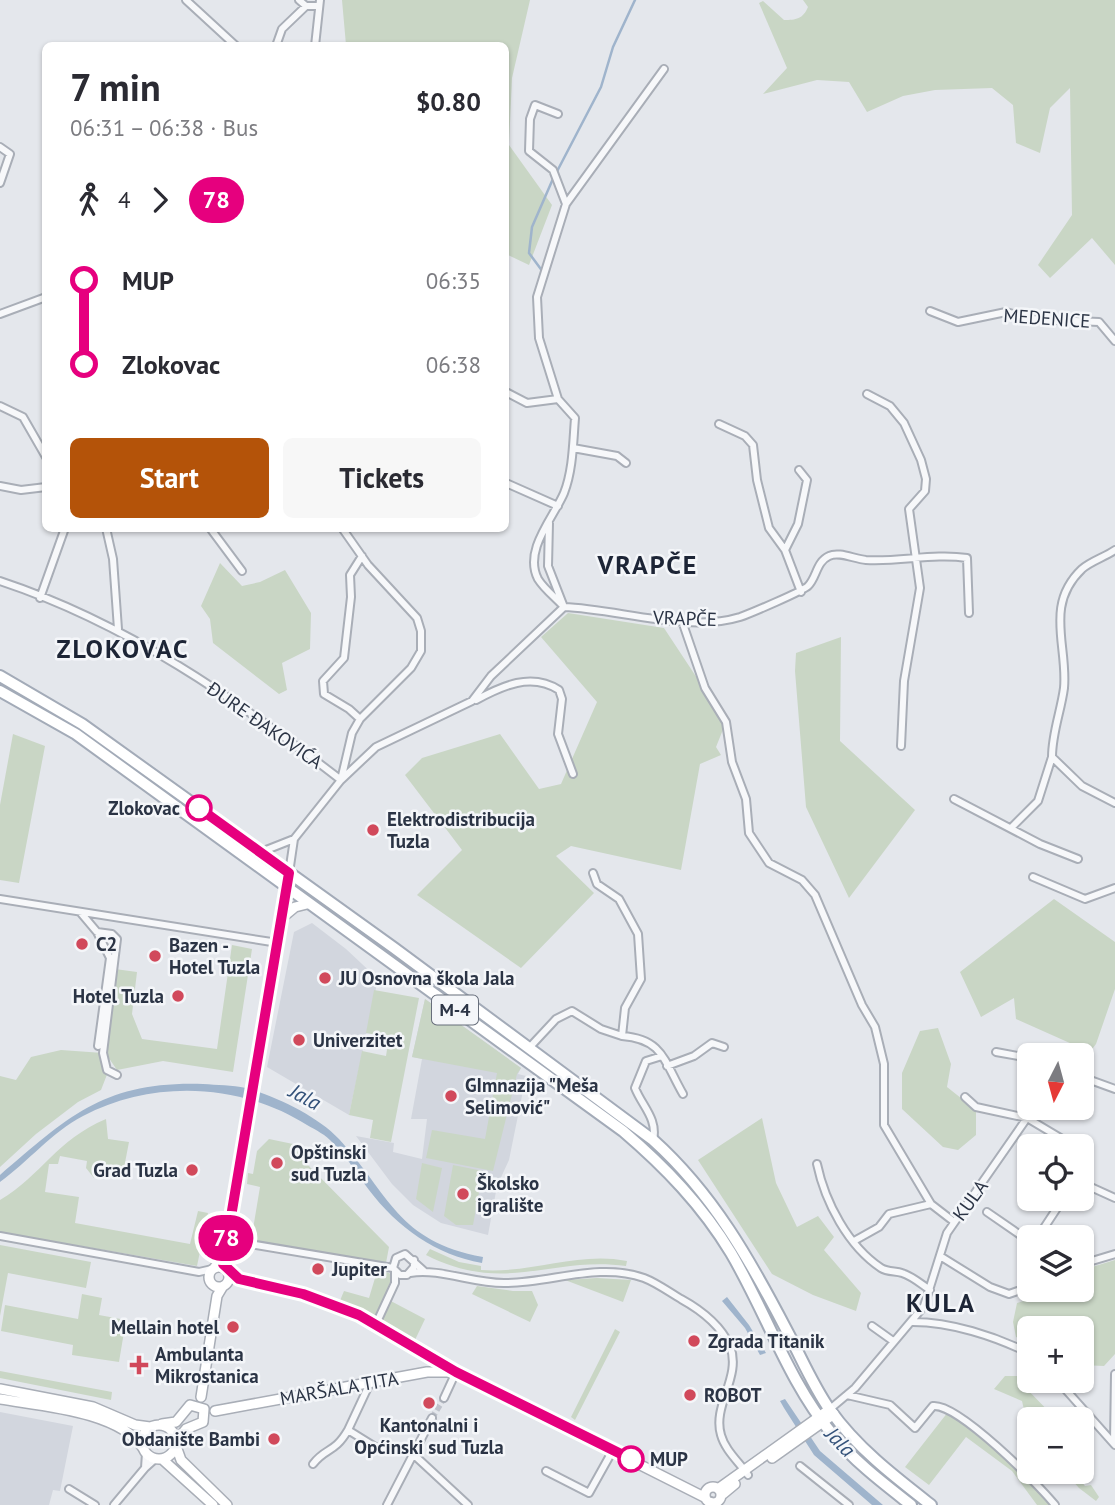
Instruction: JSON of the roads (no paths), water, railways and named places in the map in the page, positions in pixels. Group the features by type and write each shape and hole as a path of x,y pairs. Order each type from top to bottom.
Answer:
{"main road":[{"name":"M-4","path":"0,676 82,724 653,1140 681,1165 713,1204 743,1248 833,1409 878,1463 931,1505"},
{"name":"M-4","path":"0,691 76,734 287,890 622,1130 671,1173 731,1253 821,1419 871,1474 911,1505"}],"street":[{"path":"186,0 232,42"},
{"path":"299,0 306,6"},
{"path":"277,42 282,29 306,6 319,3 319,31 316,42"},
{"path":"564,607 538,578 536,569 540,533 558,506 568,479 573,448 573,413 558,400 539,338 537,297 566,204 664,69"},
{"path":"558,114 535,105 530,119 529,151 553,170 566,204"},
{"path":"0,147 10,154 0,183"},
{"path":"0,314 42,298"},
{"name":"MEDENICE","path":"930,311 958,322 1006,312 1030,319 1079,318 1099,322 1115,341"},
{"path":"509,394 527,403 558,400"},
{"path":"867,394 890,406 904,423 921,460 926,480 925,491 909,509 920,588 904,681 901,746"},
{"path":"0,406 23,417 41,445"},
{"path":"719,424 745,436 752,445 757,481 769,528 785,550 802,592 811,584 820,562 831,555 861,559 915,559 948,555 967,558 969,613"},
{"path":"573,448 617,456 626,463"},
{"path":"785,550 803,506 807,480 799,470"},
{"path":"509,484 558,506"},
{"path":"0,486 21,490 42,487"},
{"path":"549,521 548,566 564,607"},
{"path":"40,598 64,532"},
{"path":"107,532 113,559 118,629"},
{"path":"213,532 242,571"},
{"path":"341,780 352,733 360,719 411,668 421,651 421,631 416,618 345,532"},
{"path":"1011,828 1038,801 1052,757 1064,688 1065,664 1058,626 1065,597 1083,568 1113,554"},
{"path":"360,719 324,694 322,686 344,658 351,597 350,575 362,556"},
{"name":"ĐURE ĐAKOVIĆA","path":"1,579 40,598 95,617 118,629 240,706 341,780"},
{"name":"VRAPČE","path":"564,607 682,621 741,617 802,592"},
{"path":"472,701 491,676 564,607"},
{"path":"682,621 705,688 726,722 732,762 746,799 749,833 769,863 802,880 815,895 862,1005 875,1027 884,1064 884,1125 931,1204 953,1222"},
{"path":"211,1282 214,1268 222,1259 226,1240 283,917 294,839 341,780 376,747 508,684 524,681 543,683 559,690 562,699 558,734 573,775"},
{"path":"1052,757 1082,786 1115,803"},
{"path":"954,799 1078,859"},
{"path":"260,852 294,839"},
{"path":"593,873 597,884 619,899 638,934 641,979 625,1008 622,1036"},
{"path":"1033,877 1085,899 1115,888"},
{"path":"0,899 278,943"},
{"path":"283,917 295,907 307,904"},
{"path":"81,913 97,932 110,958 98,1046"},
{"path":"97,932 117,939 103,1053 107,1070 117,1075"},
{"path":"529,1048 556,1019 572,1011 601,1029 622,1036 646,1039 655,1045 683,1094"},
{"path":"667,1066 694,1056 712,1043 724,1047"},
{"path":"996,1052 1017,1056"},
{"path":"653,1140 655,1131 651,1116 635,1088 646,1061 662,1056"},
{"path":"1094,1081 1115,1089"},
{"path":"965,1097 976,1107 1017,1116"},
{"name":"KULA","path":"833,1409 913,1322 930,1290 953,1222 968,1205 1026,1120"},
{"path":"1030,1120 1054,1134"},
{"path":"817,1164 821,1182 832,1205 854,1241 882,1269 907,1275 930,1290"},
{"path":"1094,1188 1115,1198"},
{"name":"KULA","path":"854,1241 879,1227 889,1214 931,1204"},
{"path":"987,1212 1017,1233"},
{"path":"0,1236 200,1272 214,1268 228,1271 239,1279 303,1294 376,1324 456,1372 444,1398"},
{"path":"226,1240 394,1269 409,1274 425,1272 504,1284 593,1273 636,1276 699,1309 723,1334 732,1356 731,1378 719,1426 724,1443 746,1472"},
{"path":"1094,1260 1115,1254"},
{"path":"376,1324 395,1283 394,1269 398,1255 409,1255 425,1272"},
{"path":"940,1256 990,1287 1009,1294 1017,1291"},
{"path":"0,1399 93,1407 135,1425 150,1427 176,1422 187,1407 197,1401 217,1296 225,1285 228,1271 222,1259"},
{"path":"395,1283 409,1274 414,1260"},
{"path":"200,1272 211,1282 217,1296"},
{"path":"211,1282 225,1285 239,1279"},
{"path":"913,1322 939,1323 1017,1349"},
{"path":"872,1326 893,1341"},
{"name":"MARŠALA TITA","path":"215,1411 428,1372 456,1372 713,1497"},
{"path":"1114,1443 1115,1374"},
{"path":"313,1465 320,1456 336,1449 370,1383"},
{"path":"0,1389 102,1420 132,1436 145,1451 213,1505"},
{"path":"1069,1393 1114,1443"},
{"path":"847,1395 890,1405 915,1428 933,1406 947,1409 1013,1460 1055,1505"},
{"path":"197,1401 204,1409 205,1419"},
{"path":"204,1409 215,1411"},
{"path":"713,1497 833,1409"},
{"path":"114,1505 145,1468 158,1459 171,1455 182,1432 201,1425 215,1411"},
{"path":"387,1505 432,1418"},
{"path":"161,1424 172,1429 181,1460 226,1505"},
{"path":"145,1468 142,1438 150,1427"},
{"path":"348,1430 377,1448"},
{"path":"546,1471 589,1493 613,1450"},
{"path":"413,1454 468,1505"},
{"path":"800,1466 849,1505"},
{"path":"69,1489 95,1505"}],"water":[{"path":"203,1084 246,1088 270,1096 320,1122 339,1139 384,1197 413,1227 431,1240 454,1250 483,1257 482,1263 433,1246 405,1227 380,1203 343,1154 321,1133 281,1111 226,1094 167,1092 110,1104 71,1123 0,1182 0,1175 47,1135 91,1106 140,1089"},
{"path":"727,1297 766,1353 760,1355 745,1328 722,1301"},
{"path":"785,1399 820,1451 883,1505 872,1505 814,1455 780,1401"}],"waterway":[{"path":"543,272 529,253 532,227 552,181 601,87 613,47 635,0"}],"tunnel":[{"path":"432,1418 444,1398"}],"place":[{"name":"Zlokovac","path":"199,808"},
{"name":"Elektrodistribucija Tuzla","path":"373,830"},
{"name":"C2","path":"82,944"},
{"name":"Bazen - Hotel Tuzla","path":"155,956"},
{"name":"JU Osnovna škola Jala","path":"325,978"},
{"name":"Hotel Tuzla","path":"178,996"},
{"name":"Univerzitet","path":"299,1040"},
{"name":"GImnazija \"Meša Selimović\"","path":"451,1096"},
{"name":"Opštinski sud Tuzla","path":"277,1163"},
{"name":"Grad Tuzla","path":"192,1170"},
{"name":"Školsko igralište","path":"463,1194"},
{"name":"Jupiter","path":"318,1269"},
{"name":"Mellain hotel","path":"233,1327"},
{"name":"Zgrada Titanik","path":"694,1341"},
{"name":"Ambulanta Mikrostanica","path":"139,1365"},
{"name":"ROBOT","path":"690,1395"},
{"name":"Kantonalni i Općinski sud Tuzla","path":"429,1403"},
{"name":"Obdanište Bambi","path":"274,1439"},
{"name":"MUP","path":"631,1459"}],"district":[{"name":"VRAPČE","path":"648,565"},
{"name":"ZLOKOVAC","path":"123,649"},
{"name":"KULA","path":"941,1303"}],"water label":[{"name":"Jala","path":"305,1097"},
{"name":"Jala","path":"840,1442"}]}
